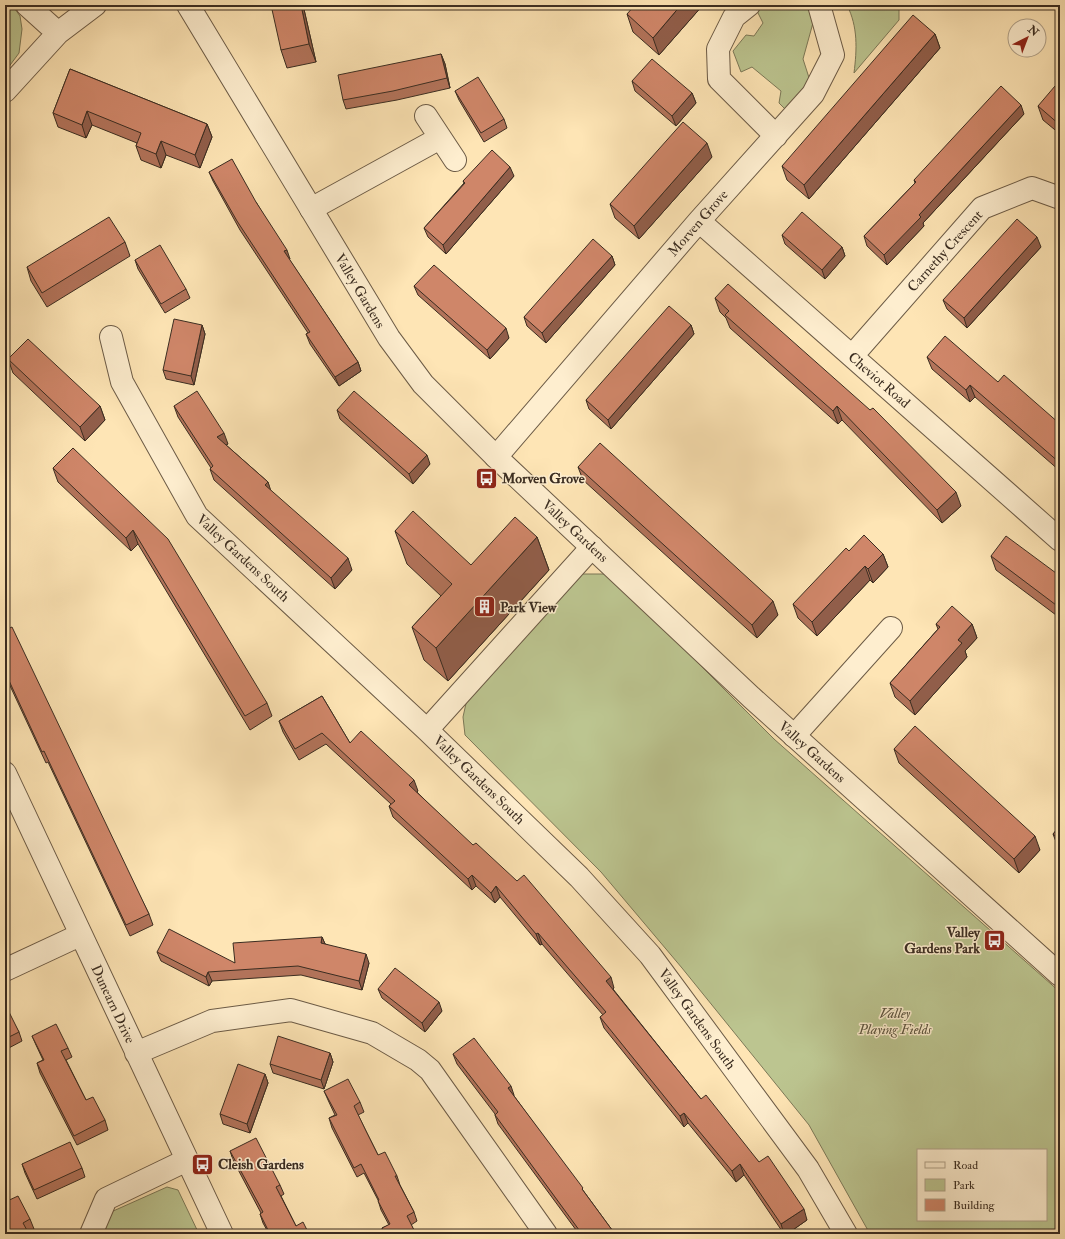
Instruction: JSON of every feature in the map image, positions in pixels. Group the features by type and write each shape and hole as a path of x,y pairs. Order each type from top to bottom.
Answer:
{"street":[{"path":"28,5 58,33"},
{"path":"5,91 58,33 95,5"},
{"name":"Valley Gardens","path":"188,5 389,338 423,384 496,457 794,736 1059,972"},
{"path":"749,5 734,17 718,49 719,79 776,136"},
{"name":"Morven Grove","path":"496,457 699,221 813,94 833,55 819,5"},
{"path":"426,116 455,160"},
{"path":"311,209 440,138"},
{"name":"Carnethy Crescent","path":"852,356 982,208 1032,188 1060,198"},
{"name":"Cheviot Road","path":"699,221 1060,540"},
{"name":"Valley Gardens South","path":"111,337 122,382 197,516 427,730 579,877 650,955 808,1170 846,1234"},
{"path":"427,730 592,547"},
{"path":"794,736 892,628"},
{"name":"Dunearn Drive","path":"5,773 222,1234"},
{"path":"5,970 80,935"},
{"path":"136,1053 212,1021 291,1010 372,1033 418,1060 430,1070 546,1234"},
{"path":"91,1234 106,1199 187,1160"}],"green space":[{"path":"5,5 12,5 20,16 22,29 19,53 5,72"},
{"path":"759,5 808,5 816,12 803,59 812,87 787,111 779,103 781,91 752,67 741,72 733,51 746,35 754,36 763,23 756,9"},
{"path":"847,5 899,6 899,20 854,73 856,38 851,13"},
{"name":"Valley Playing Fields","path":"582,574 609,574 774,739 1060,992 1060,1234 870,1234 809,1125 682,968 601,872 465,735 463,717 467,699"},
{"path":"167,1187 178,1190 199,1234 103,1234 104,1226 111,1212"}],"building":[{"path":"271,5 301,5 309,44 281,50"},
{"path":"635,5 681,5 653,38 627,14"},
{"path":"913,15 935,34 804,185 782,166"},
{"path":"441,54 447,78 393,91 343,100 338,75"},
{"path":"652,59 692,93 672,116 632,81"},
{"path":"70,69 207,124 195,155 161,141 156,154 136,146 141,133 87,111 82,125 53,113"},
{"path":"478,77 504,119 481,133 455,91"},
{"path":"1001,86 1021,105 919,215 921,217 884,255 864,236 916,182 914,180"},
{"path":"1055,86 1060,91 1060,125 1038,106"},
{"path":"683,122 707,143 634,226 610,204"},
{"path":"492,150 510,167 443,245 424,228 465,183 463,181"},
{"path":"232,159 256,202 287,250 284,251 358,362 335,377 306,334 310,332 237,221 209,172"},
{"path":"802,212 842,247 822,270 782,235"},
{"path":"109,217 125,242 42,293 27,267"},
{"path":"1017,219 1037,237 964,318 943,300"},
{"path":"593,239 612,256 542,333 524,317"},
{"path":"160,245 186,289 161,304 135,260"},
{"path":"434,265 506,328 487,350 414,286"},
{"path":"728,284 870,410 873,408 956,492 937,510 837,406 833,411 725,315 729,311 715,298"},
{"path":"669,306 691,325 608,420 586,400"},
{"path":"174,319 202,325 191,376 163,370"},
{"path":"945,336 998,382 1004,375 1060,424 1060,463 970,385 966,390 927,357"},
{"path":"28,339 100,406 80,427 8,359"},
{"path":"197,391 224,433 217,437 268,482 265,485 348,558 331,578 210,469 213,466 174,406"},
{"path":"354,391 427,455 409,474 337,410"},
{"path":"600,443 773,601 752,625 578,467"},
{"path":"73,448 168,539 267,703 245,716 133,530 126,538 53,468"},
{"path":"413,511 471,565 515,517 537,537 436,648 412,627 452,584 395,531"},
{"path":"864,535 883,554 868,569 865,566 812,622 793,604 846,548 849,551"},
{"path":"1006,536 1060,576 1060,608 991,556"},
{"path":"952,606 972,624 958,640 962,643 910,701 890,683 940,627 936,624"},
{"path":"12,627 149,914 126,925 5,672 5,630"},
{"path":"322,696 350,743 361,731 414,780 409,785 473,845 476,843 517,881 524,875 611,977 606,981 701,1099 706,1095 759,1162 768,1156 804,1209 781,1224 740,1164 732,1171 684,1113 680,1116 600,1017 606,1012 538,933 536,934 496,886 491,893 472,875 468,879 389,806 395,801 322,733 295,749 279,721"},
{"path":"915,726 1035,836 1014,859 894,749"},
{"path":"1060,826 1060,840 1053,834"},
{"path":"169,929 235,963 233,943 322,937 321,943 366,954 359,981 298,966 208,972 206,977 157,952"},
{"path":"395,968 439,1002 422,1023 378,989"},
{"path":"7,1008 19,1032 5,1039 5,1009"},
{"path":"56,1024 68,1048 61,1051 86,1100 93,1097 105,1120 74,1136 37,1063 44,1060 32,1036"},
{"path":"278,1036 330,1053 321,1080 270,1064"},
{"path":"474,1038 511,1086 508,1088 583,1188 582,1189 615,1234 582,1234 495,1115 498,1112 453,1054"},
{"path":"238,1064 265,1074 247,1124 220,1114"},
{"path":"348,1079 360,1102 354,1106 366,1131 378,1155 385,1152 397,1176 395,1176 414,1212 407,1216 416,1234 385,1234 382,1228 390,1224 378,1201 379,1200 361,1164 354,1168 329,1118 337,1115 324,1091"},
{"path":"256,1138 280,1185 276,1187 296,1226 303,1222 309,1234 270,1234 260,1214 263,1212 230,1151"},
{"path":"70,1142 82,1168 34,1190 22,1164"},
{"path":"18,1196 30,1219 23,1223 29,1234 5,1234 5,1232 7,1232 5,1229 5,1202"}],"place":[{"name":"Morven Grove","path":"486,478"},
{"name":"Park View","path":"485,607"},
{"name":"Valley Gardens Park","path":"995,940"},
{"name":"Cleish Gardens","path":"203,1164"}]}
